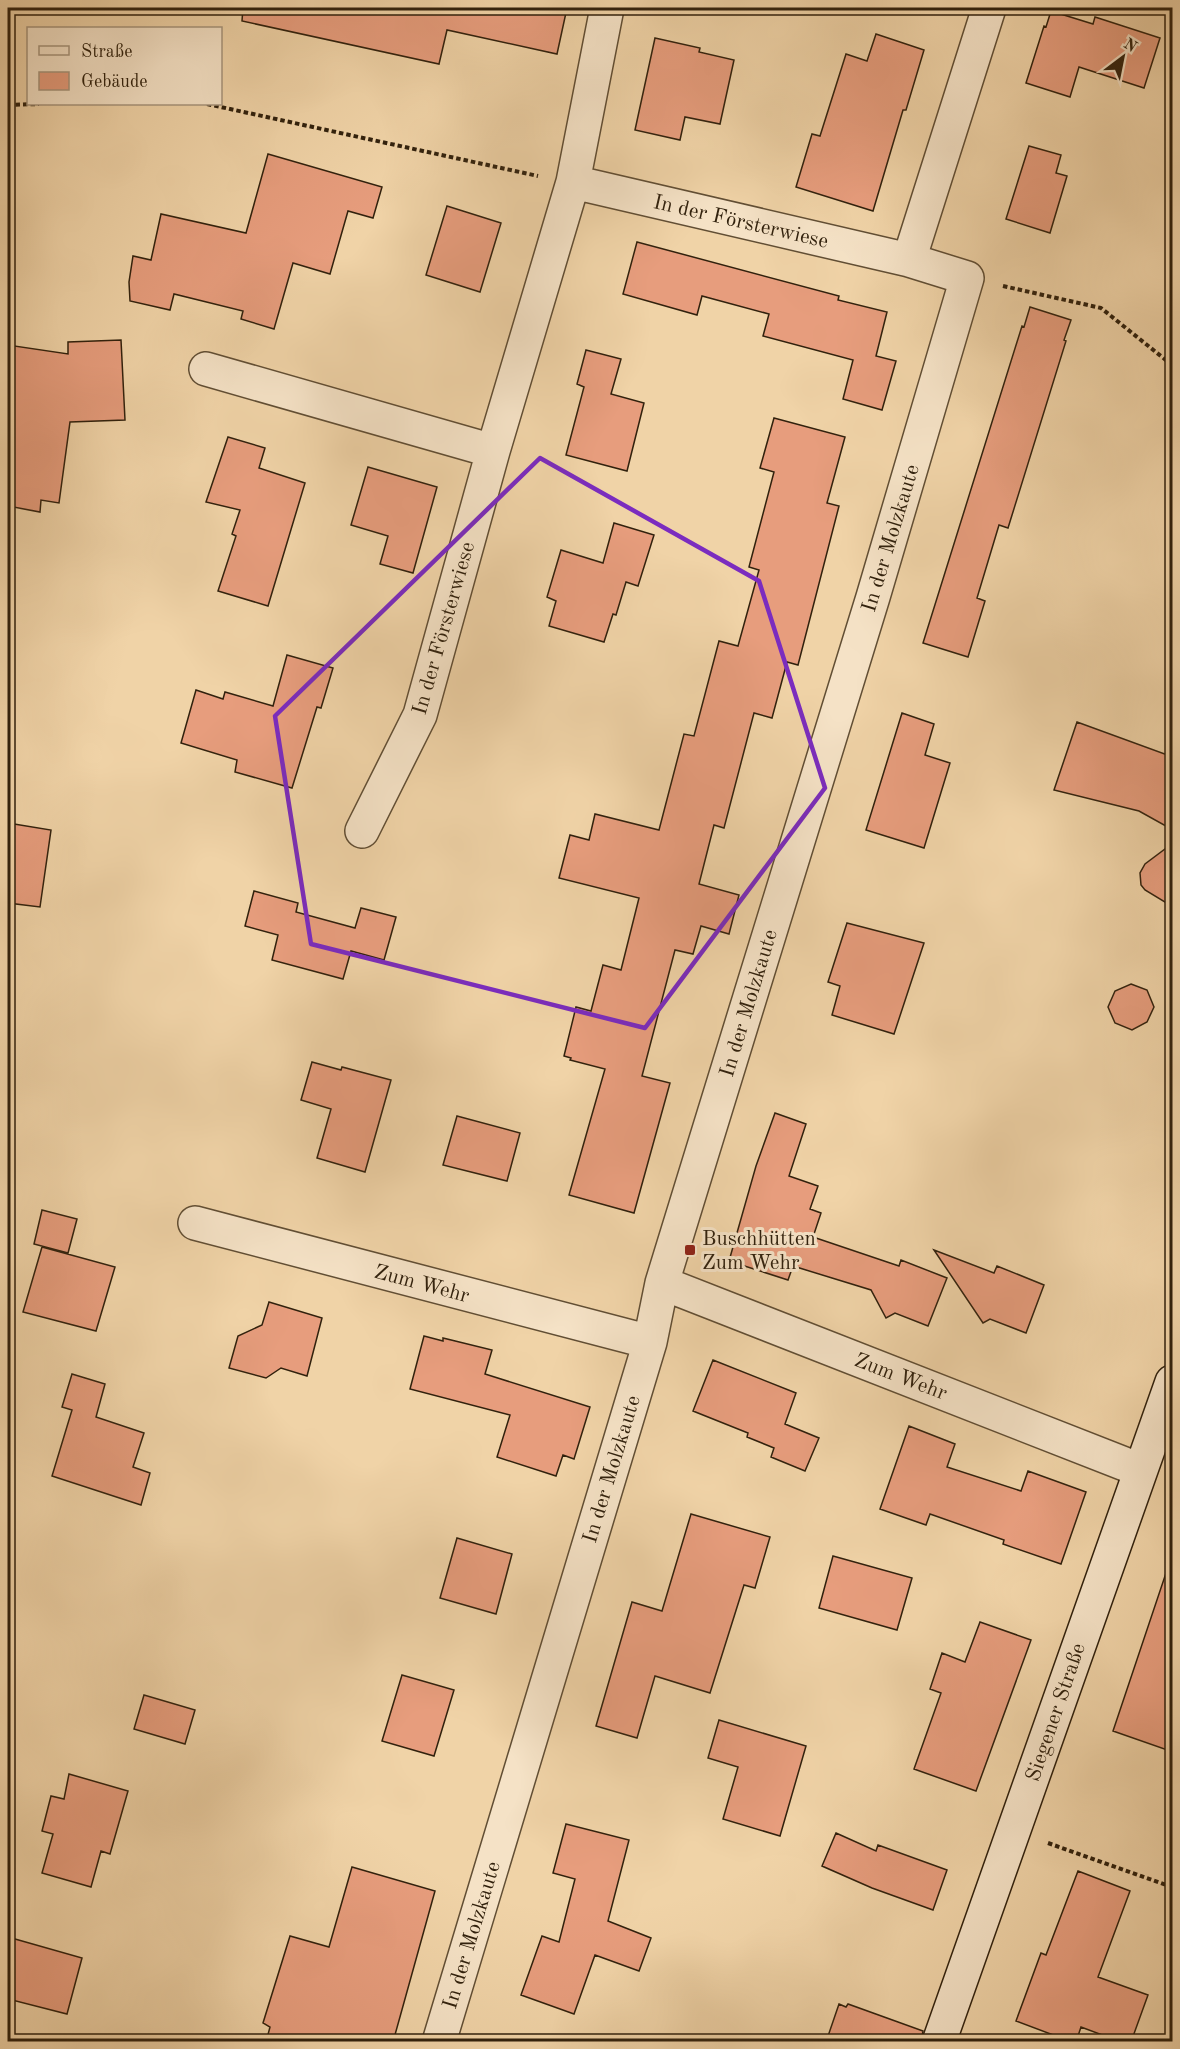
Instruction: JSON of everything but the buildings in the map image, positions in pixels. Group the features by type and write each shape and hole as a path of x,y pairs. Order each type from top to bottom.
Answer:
{"street":[{"name":"In der Försterwiese","path":"362,831 420,715 493,451 573,182 607,8"},
{"path":"967,278 909,260 989,8"},
{"name":"In der Försterwiese","path":"573,182 909,260"},
{"name":"In der Molzkaute","path":"439,2042 650,1342 662,1283 870,609 967,278"},
{"path":"206,369 493,451"},
{"name":"Zum Wehr","path":"195,1223 650,1342"},
{"name":"Zum Wehr","path":"662,1283 1140,1470"},
{"name":"Siegener Straße","path":"939,2042 1173,1382"}],"path":[{"path":"8,105 27,104"},
{"path":"212,105 573,182"},
{"path":"967,278 1101,308 1173,365"},
{"path":"1013,1831 1173,1887"}],"highlighted area":[{"path":"540,458 759,581 825,788 645,1028 311,944 275,716"}],"place":[{"name":"Buschhütten Zum Wehr","path":"690,1250"}]}
